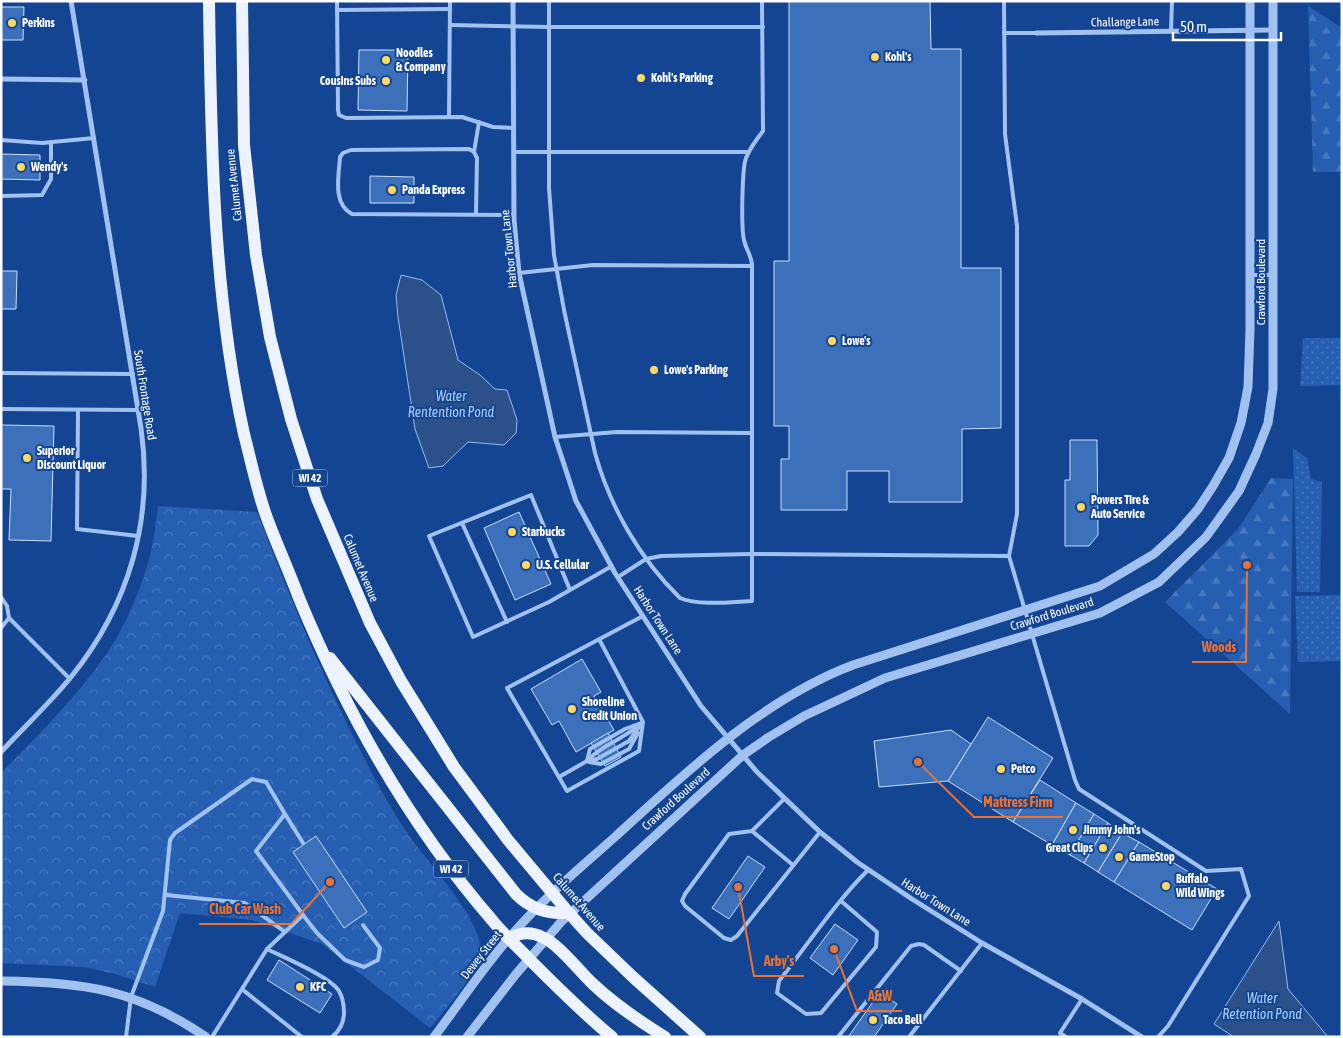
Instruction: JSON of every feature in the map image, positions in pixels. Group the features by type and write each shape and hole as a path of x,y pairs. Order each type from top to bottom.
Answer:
{"main road":[{"name":"Calumet Avenue","path":"209,1 217,258 244,432 266,514 316,638 350,711 403,800 448,865 491,920 577,1006 612,1037"},
{"name":"Calumet Avenue","path":"242,1 244,145 256,255 270,337 291,419 317,498 370,623 401,681 454,767 508,840 569,913 627,972 700,1037"},
{"path":"316,638 510,887 524,902 536,909 552,913 569,913"},
{"path":"509,938 529,933 546,938 607,997 665,1037"}],"street":[{"name":"South Frontage Road","path":"1,752 70,679 96,642 113,612 127,580 139,537 145,479 143,442 72,1"},
{"name":"Harbor Town Lane","path":"513,1 514,214 519,273 555,437 576,501 618,577 701,706 784,799 820,832 868,870 912,899 982,943 1082,999 1142,1037"},
{"name":"Crawford Boulevard","path":"552,893 669,788 729,739 782,700 843,669 878,656 1100,586 1154,554 1178,532 1198,509 1229,458 1241,424 1248,387 1250,328 1250,1"},
{"name":"Crawford Boulevard","path":"546,938 569,913 743,755 769,737 804,716 884,678 1100,613 1159,582 1206,537 1239,491 1256,454 1268,423 1273,388 1273,1"},
{"name":"Challange Lane","path":"1036,33 1274,30"},
{"path":"1,79 84,80"},
{"name":"Dewey Street","path":"434,1037 509,938 552,893"},
{"path":"467,1037 546,938"},
{"path":"1,981 82,985 131,997 170,1015 206,1037"}],"lane":[{"path":"338,1 339,115 346,118 462,117 494,127 514,128"},
{"path":"449,117 450,1"},
{"path":"550,1 550,203 556,268 591,434 608,491 625,525 646,559 674,593 688,601 752,601 752,257 744,242 742,226 745,160 748,152 763,131 762,1"},
{"path":"1004,1 1005,134 1017,226 1017,514 1009,556 1078,789 1206,871 1241,869 1248,896 1168,1026 1158,1037"},
{"path":"1171,31 1172,1"},
{"path":"338,10 450,9"},
{"path":"450,26 763,27"},
{"path":"1004,33 1036,33"},
{"path":"474,152 479,122"},
{"path":"1,140 51,142 94,138"},
{"path":"1,196 42,195 51,179 51,142"},
{"path":"476,214 477,158 474,152 469,149 351,150 343,153 340,157 338,194 342,205 352,214 476,214 514,214"},
{"path":"514,152 748,152"},
{"path":"519,273 593,265 752,266"},
{"path":"1250,275 1273,275"},
{"path":"1,373 132,374"},
{"path":"1,409 138,410"},
{"path":"78,411 77,529 139,537"},
{"path":"555,437 617,432 752,432"},
{"path":"570,590 530,495 428,536 473,637 549,602 570,590 612,566"},
{"path":"462,523 507,622"},
{"path":"618,577 646,559 661,556 752,554 1009,556"},
{"path":"1,597 7,606 9,618 70,679"},
{"path":"599,639 643,722 639,751 567,791 508,688 599,639 643,616"},
{"path":"1,628 9,618"},
{"path":"587,762 590,749 625,729 643,722"},
{"path":"559,777 629,741 643,722"},
{"path":"587,762 601,764 630,749 643,722"},
{"path":"126,1037 131,997 164,911 170,840 175,833 252,779 266,782 303,842"},
{"path":"784,799 752,831 729,834 685,894 682,901 685,906 724,938 731,940 737,936 820,832"},
{"path":"285,814 256,851 317,933 345,960 364,967 378,960 380,948 363,925"},
{"path":"752,831 792,865"},
{"path":"841,901 877,932 876,948 821,1013 806,1014 777,993 778,981 841,901 868,870"},
{"path":"166,895 245,903 285,932"},
{"path":"212,1037 267,949 303,915"},
{"path":"909,1037 982,943"},
{"path":"838,1037 911,946 924,945 961,971"},
{"path":"267,949 324,978 338,989 344,1004 344,1019 336,1034 332,1037"},
{"path":"243,990 302,1037"},
{"path":"1066,1037 1060,1033 1082,999"}],"green space":[{"path":"1308,6 1342,28 1342,172 1313,172"},
{"path":"1303,338 1342,338 1342,385 1300,386"},
{"path":"1293,448 1307,458 1311,479 1322,482 1320,592 1297,592"},
{"path":"1271,478 1293,479 1290,714 1165,602 1238,529"},
{"path":"158,506 257,512 314,652 374,777 407,832 454,894 472,922 480,946 475,967 462,989 430,1028 322,944 252,920 180,913 155,987 115,974 84,967 1,963 1,773 68,702 112,646 132,608 147,567 153,543"},
{"path":"1342,595 1342,661 1298,662 1295,596"}],"water":[{"name":"Water Rentention Pond","path":"401,275 422,280 441,295 458,360 480,375 495,389 507,390 517,420 516,433 504,445 468,442 443,466 429,468 415,429 398,317 396,295"},
{"name":"Water Retention Pond","path":"1279,921 1288,989 1328,1037 1234,1037 1214,1024"}],"building":[{"name":"Perkins","path":"1,1 2,7 24,7 23,40 1,40"},
{"path":"789,1 930,1 931,49 961,49 961,268 1001,268 1001,428 962,429 962,502 889,502 889,471 847,471 847,510 781,510 781,459 789,459 789,426 774,426 774,261 789,261"},
{"path":"359,50 408,50 407,111 358,110"},
{"name":"Wendy's","path":"1,154 40,155 40,180 1,179"},
{"name":"Panda Express","path":"370,176 414,177 414,203 370,203"},
{"path":"1,271 17,271 16,309 1,309"},
{"name":"Superior Discount Liquor","path":"1,425 54,426 51,541 9,540 11,489 1,489"},
{"name":"Powers Tire & Auto Service","path":"1070,440 1097,440 1098,535 1089,546 1065,546 1065,480 1070,480"},
{"path":"519,512 551,584 515,600 484,528"},
{"name":"Shoreline Credit Union","path":"582,659 601,692 594,696 614,730 576,752 559,721 552,725 531,689"},
{"name":"Petco","path":"988,717 1053,758 1013,822 948,781"},
{"path":"951,730 971,744 948,781 879,787 874,741"},
{"path":"608,733 621,757 605,766 591,743"},
{"path":"1040,780 1076,803 1052,845 1013,822"},
{"name":"Jimmy John's","path":"1076,803 1094,814 1070,855 1052,845"},
{"path":"1094,814 1108,823 1084,863 1070,855"},
{"name":"Great Clips","path":"1108,823 1122,833 1098,872 1084,863"},
{"name":"GameStop","path":"1122,833 1139,842 1114,882 1098,872"},
{"path":"316,836 367,912 344,928 293,852"},
{"name":"Buffalo Wild Wings","path":"1139,842 1217,889 1192,930 1114,882"},
{"path":"748,856 765,867 729,919 712,908"},
{"path":"835,924 858,940 833,975 810,958"},
{"name":"KFC","path":"279,960 332,994 320,1013 267,980"},
{"name":"Taco Bell","path":"880,992 897,1004 874,1037 848,1037"}],"place":[{"name":"Perkins","path":"12,23"},
{"name":"Kohl's","path":"875,57"},
{"name":"Noodles & Company","path":"386,60"},
{"name":"Kohl's Parking","path":"641,78"},
{"name":"Cousins Subs","path":"386,81"},
{"name":"Wendy's","path":"21,167"},
{"name":"Panda Express","path":"392,190"},
{"name":"Lowe's","path":"832,341"},
{"name":"Lowe's Parking","path":"654,370"},
{"name":"Superior Discount Liquor","path":"27,458"},
{"name":"Powers Tire & Auto Service","path":"1081,507"},
{"name":"Starbucks","path":"512,532"},
{"name":"U.S. Cellular","path":"526,565"},
{"name":"Woods","path":"1247,565"},
{"name":"Shoreline Credit Union","path":"572,709"},
{"name":"Mattress Firm","path":"918,762"},
{"name":"Petco","path":"1001,769"},
{"name":"Jimmy John's","path":"1073,830"},
{"name":"Great Clips","path":"1103,848"},
{"name":"GameStop","path":"1119,857"},
{"name":"Club Car Wash","path":"330,882"},
{"name":"Buffalo Wild Wings","path":"1166,886"},
{"name":"Arby's","path":"738,887"},
{"name":"A&W","path":"834,949"},
{"name":"KFC","path":"300,987"},
{"name":"Taco Bell","path":"873,1020"}]}
